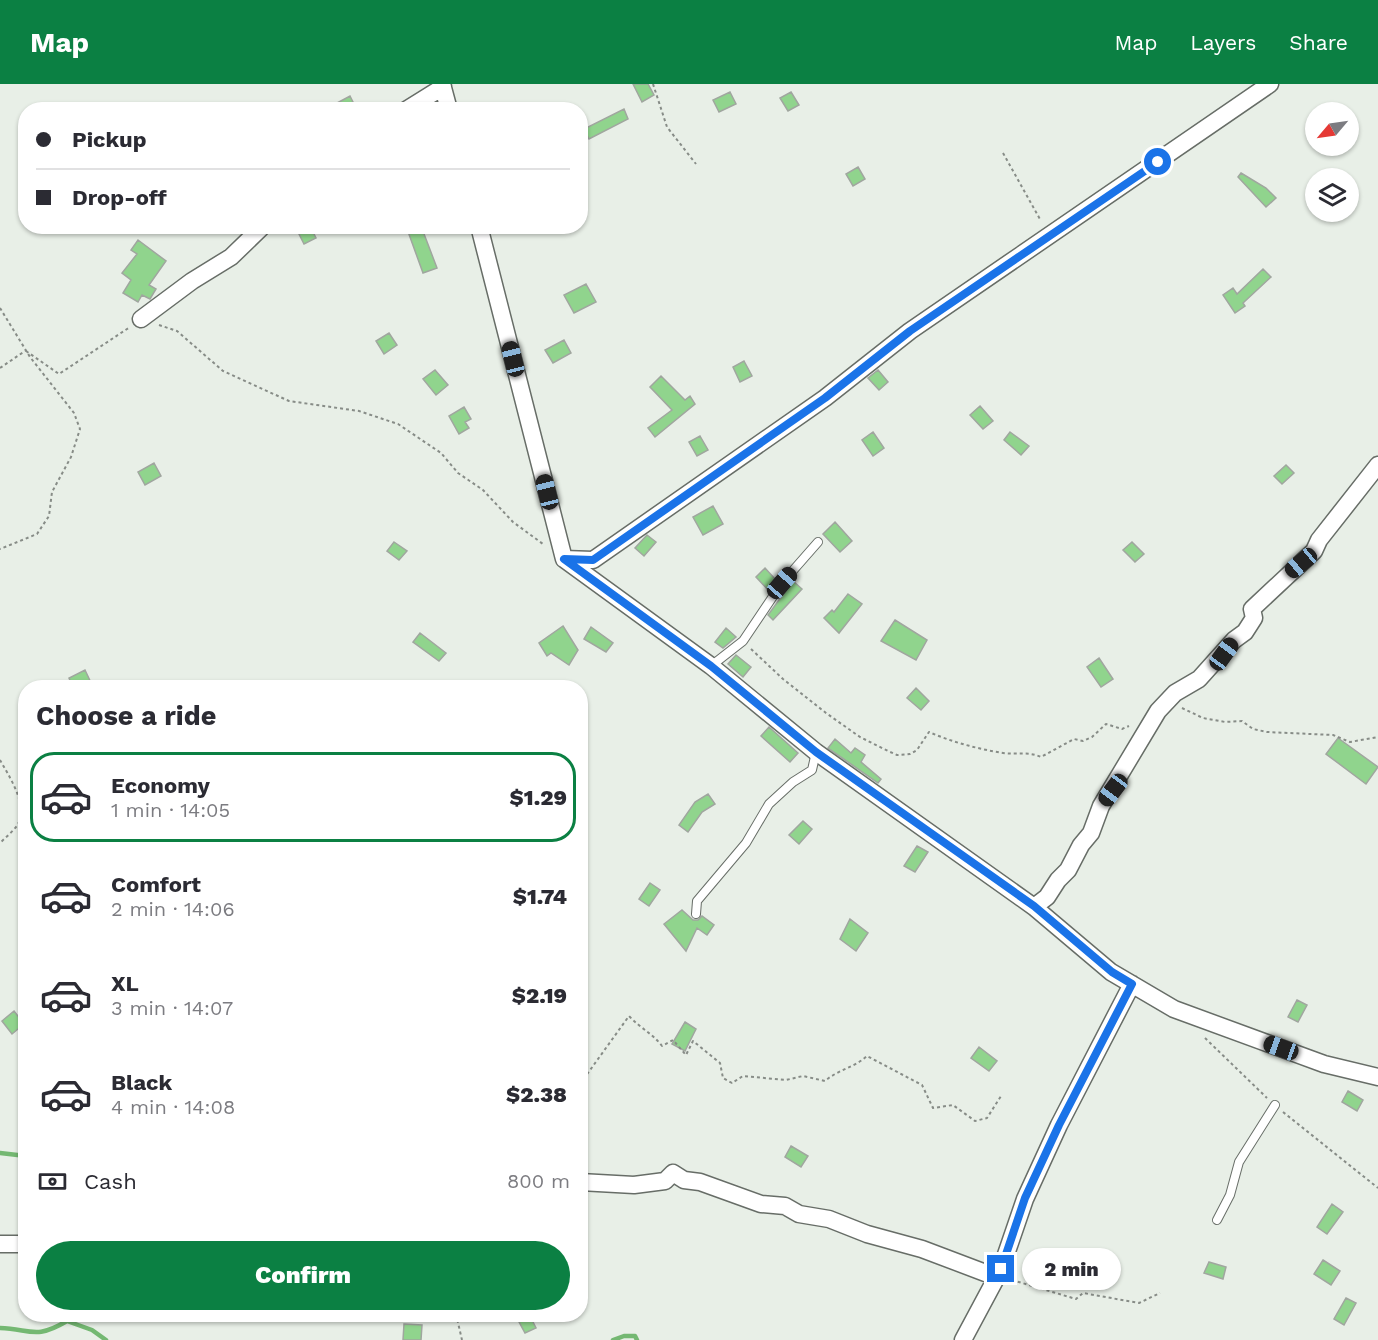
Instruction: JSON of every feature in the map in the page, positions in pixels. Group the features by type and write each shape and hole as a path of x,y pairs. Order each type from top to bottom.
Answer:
{"street":[{"path":"564,559 593,560 825,398 910,331 1270,84"},
{"path":"417,102 442,85 447,102"},
{"path":"141,319 192,281 231,256 254,234"},
{"path":"481,234 564,559 711,666 816,752 1034,906 1112,972 1174,1009 1324,1064 1378,1077"},
{"path":"1034,906 1047,897 1068,870 1081,844 1091,833 1101,806 1113,790 1142,737 1167,701 1200,679 1234,639 1245,632 1254,618 1252,609 1314,551 1319,540 1378,465"},
{"path":"963,1340 996,1277 1030,1188 1132,984"},
{"path":"588,1182 634,1185 665,1182 673,1173 684,1180 700,1182 761,1204 785,1206 799,1214 829,1219 867,1234 922,1249 996,1277"},
{"path":"0,1244 18,1244"}],"lane":[{"path":"711,666 743,641 782,583 818,542"},
{"path":"696,914 697,901 746,843 769,804 793,782 812,770 816,752"},
{"path":"1217,1220 1230,1195 1239,1162 1275,1105"}],"path":[{"path":"653,84 667,126 696,164"},
{"path":"1003,153 1050,236"},
{"path":"0,308 26,351 74,413 80,429 71,457 52,492 49,516 37,534 0,549"},
{"path":"26,351 59,374 141,319 177,331 223,371 289,401 359,411 398,424 441,453 458,473 483,490 513,522 564,559"},
{"path":"0,368 26,351"},
{"path":"743,641 783,679 826,713 860,737 897,755 909,754 916,750 924,735 929,732 961,744 1001,752 1030,753 1041,757 1074,739 1083,741 1106,724 1122,729 1130,726"},
{"path":"1167,701 1203,718 1226,722 1242,721 1253,729 1267,732 1334,735 1350,742 1378,737"},
{"path":"0,760 18,797"},
{"path":"0,843 18,824"},
{"path":"588,1073 629,1016 640,1028 652,1033 662,1046 673,1040 686,1055 693,1041 720,1063 723,1078 732,1083 743,1076 786,1080 803,1076 825,1081 843,1069 854,1068 867,1056 922,1085 933,1108 953,1105 975,1121 987,1118 1001,1096"},
{"path":"996,1277 1008,1278 1035,1289 1076,1299 1083,1293 1139,1303 1160,1293"},
{"path":"458,1322 462,1340"}],"building":[{"path":"633,84 648,84 654,95 642,102"},
{"path":"730,92 736,104 719,112 713,100"},
{"path":"791,92 799,105 788,111 780,98"},
{"path":"350,96 353,102 339,102"},
{"path":"624,109 628,119 589,139 588,127"},
{"path":"858,167 865,179 853,186 846,174"},
{"path":"1241,173 1266,188 1276,198 1266,207 1238,177"},
{"path":"299,234 314,234 316,238 304,244"},
{"path":"409,234 424,234 437,268 423,273"},
{"path":"138,240 166,261 149,285 156,289 150,299 142,295 138,302 123,293 131,280 122,273 137,254 131,250"},
{"path":"1263,269 1271,277 1243,303 1245,306 1235,313 1223,295 1233,288 1237,294"},
{"path":"586,284 596,302 574,313 564,295"},
{"path":"389,333 397,345 384,354 376,341"},
{"path":"564,340 571,353 553,363 545,350"},
{"path":"744,361 752,376 740,382 733,367"},
{"path":"435,370 448,385 436,395 423,379"},
{"path":"878,370 888,382 879,390 868,378"},
{"path":"661,376 685,400 690,396 695,404 655,437 648,428 672,410 650,387"},
{"path":"980,406 993,421 983,429 970,415"},
{"path":"464,407 471,419 465,422 469,428 459,434 449,416"},
{"path":"873,432 884,448 873,456 862,440"},
{"path":"1010,432 1029,446 1021,455 1004,440"},
{"path":"700,436 708,450 697,456 689,442"},
{"path":"154,463 161,476 145,485 138,472"},
{"path":"1286,465 1294,473 1282,484 1274,476"},
{"path":"713,506 723,524 703,535 693,517"},
{"path":"835,522 852,541 840,552 823,534"},
{"path":"647,535 656,542 644,556 635,548"},
{"path":"394,542 407,551 399,560 387,551"},
{"path":"1132,542 1144,554 1135,562 1123,550"},
{"path":"765,568 776,580 769,591 756,577"},
{"path":"793,581 802,589 773,620 768,615"},
{"path":"848,594 862,604 839,633 824,618 832,610 834,612"},
{"path":"895,620 927,640 916,660 881,641"},
{"path":"563,626 578,650 569,665 551,653 547,656 539,643"},
{"path":"591,627 613,643 606,652 584,639"},
{"path":"726,628 736,637 723,648 715,642"},
{"path":"420,633 446,653 439,661 413,642"},
{"path":"736,655 751,667 743,677 728,664"},
{"path":"1099,658 1113,679 1101,687 1087,667"},
{"path":"85,670 90,680 70,680 69,678"},
{"path":"916,688 929,701 921,710 907,698"},
{"path":"769,727 798,753 790,762 761,736"},
{"path":"1338,738 1378,767 1366,784 1326,754"},
{"path":"835,739 851,753 855,748 865,755 861,762 881,779 878,783 828,748"},
{"path":"708,794 715,804 702,812 688,832 679,825 695,802"},
{"path":"803,821 812,829 799,844 789,835"},
{"path":"917,846 928,852 915,872 904,866"},
{"path":"650,883 660,890 649,906 639,899"},
{"path":"682,910 693,920 698,920 702,916 714,925 707,935 697,928 686,951 664,924"},
{"path":"850,919 868,933 856,951 840,939"},
{"path":"1297,1000 1307,1005 1298,1022 1288,1017"},
{"path":"14,1011 18,1016 18,1029 12,1034 2,1021"},
{"path":"685,1022 696,1029 685,1051 672,1044"},
{"path":"979,1047 997,1061 989,1071 971,1058"},
{"path":"1348,1091 1363,1100 1357,1111 1342,1102"},
{"path":"791,1146 808,1156 801,1167 785,1157"},
{"path":"1332,1204 1343,1212 1327,1234 1317,1227"},
{"path":"1323,1260 1340,1271 1331,1285 1314,1274"},
{"path":"1209,1262 1226,1267 1223,1279 1204,1273"},
{"path":"1346,1298 1356,1303 1344,1325 1334,1319"},
{"path":"519,1322 533,1322 536,1328 525,1333"},
{"path":"404,1324 422,1325 421,1340 403,1340"}],"waterway":[{"path":"0,1153 18,1155"},
{"path":"0,1328 40,1332 65,1322"},
{"path":"70,1322 92,1330 106,1340"},
{"path":"613,1340 624,1336 635,1336 637,1340"}],"route":[{"path":"1001,1269 1025,1198 1059,1125 1132,984 1094,958 1034,906 816,752 711,666 564,559 593,560 614,543 658,516 825,398 910,331 1158,162"}]}
